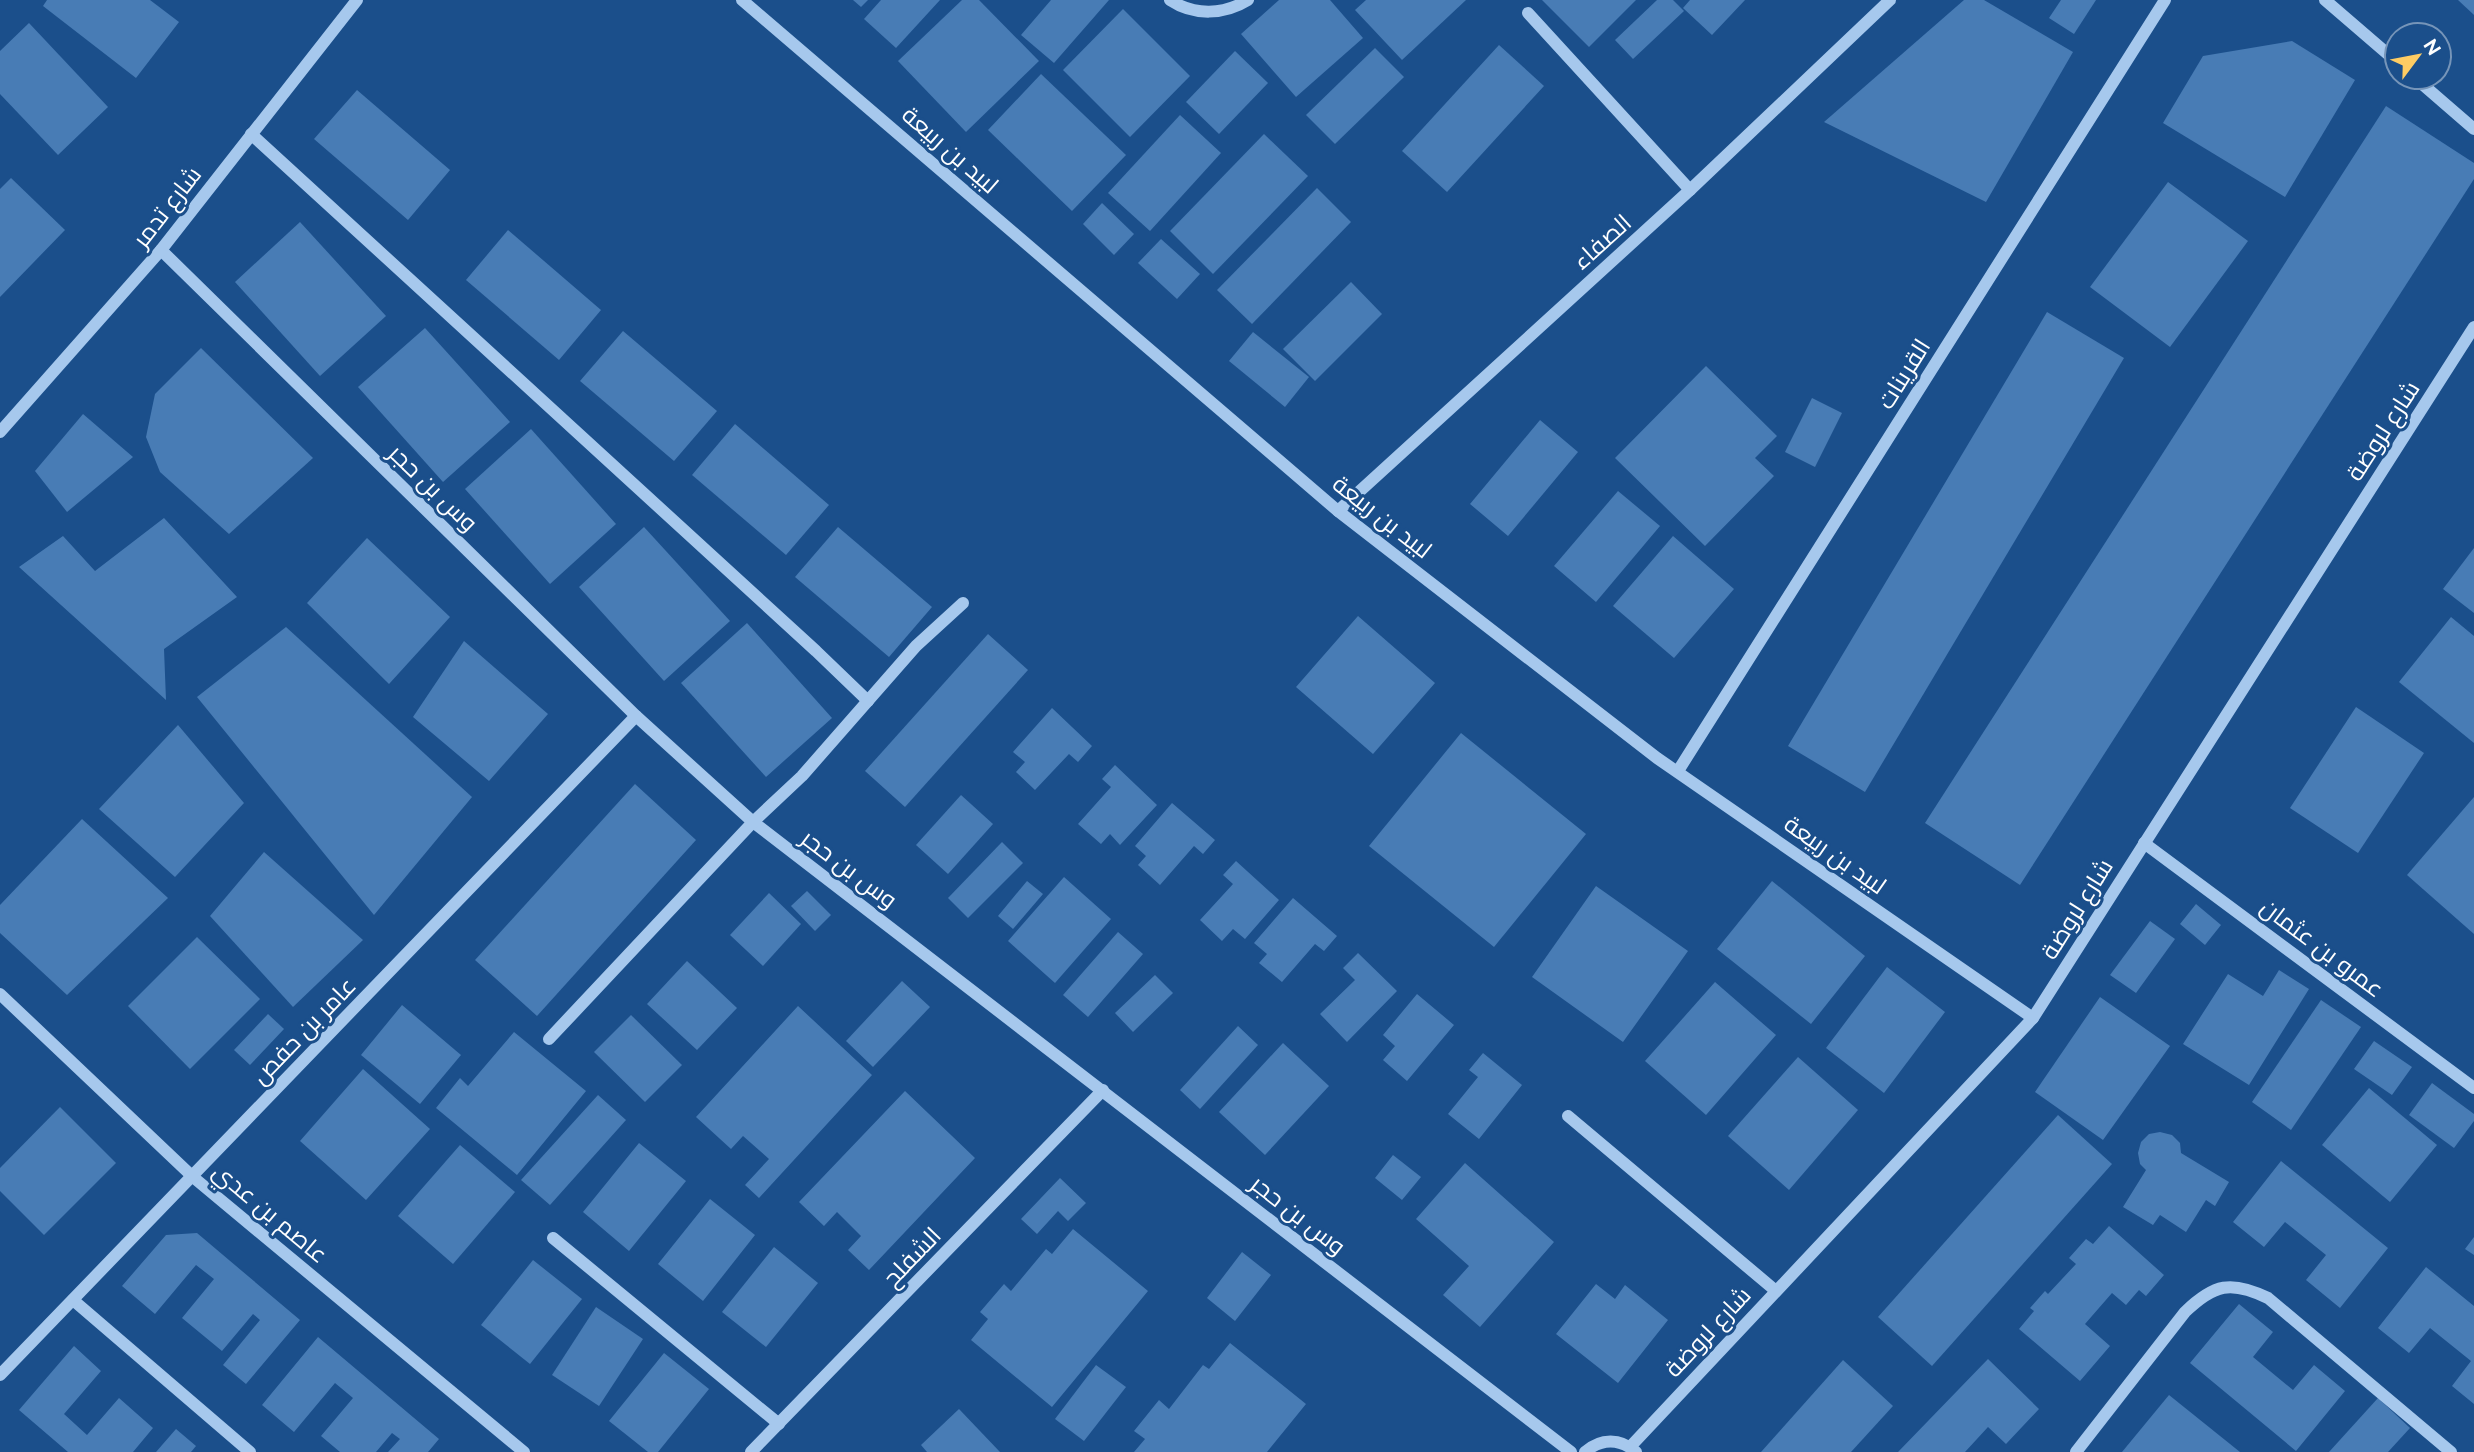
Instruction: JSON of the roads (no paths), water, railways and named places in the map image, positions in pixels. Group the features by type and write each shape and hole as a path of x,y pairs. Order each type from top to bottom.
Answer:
{"street":[{"name":"شارع تدمر","path":"0,432 161,250 358,0"},
{"name":"لبيد بن ربيعة","path":"742,0 1338,511 1646,750 2033,1018"},
{"path":"1170,0 1181,7 1210,13 1240,5 1248,0"},
{"name":"الصفاء","path":"1338,511 1690,190 1890,0"},
{"name":"القرينات","path":"1678,771 2165,0"},
{"path":"2325,0 2383,50"},
{"path":"1528,13 1690,190"},
{"path":"2430,91 2474,129"},
{"path":"251,134 816,651 867,701"},
{"name":"وس بن حجر","path":"161,250 636,716 753,822 1571,1452"},
{"name":"شارع لروضة","path":"1634,1449 1776,1291 2033,1018 2474,327"},
{"path":"549,1039 753,822 802,776 916,646 964,603"},
{"name":"عامر بن حفص","path":"0,1375 636,716"},
{"name":"عمرو بن عثمان","path":"2144,843 2474,1088"},
{"name":"عاصم بن عدي","path":"0,994 193,1177 524,1452"},
{"name":"الشفلح","path":"751,1452 1102,1090"},
{"path":"1568,1115 1776,1291"},
{"path":"553,1238 779,1424"},
{"path":"2076,1452 2185,1312 2202,1296 2225,1287 2247,1288 2268,1298 2451,1452"},
{"path":"73,1300 250,1452"},
{"path":"1585,1452 1608,1441 1620,1441 1634,1449"}]}
